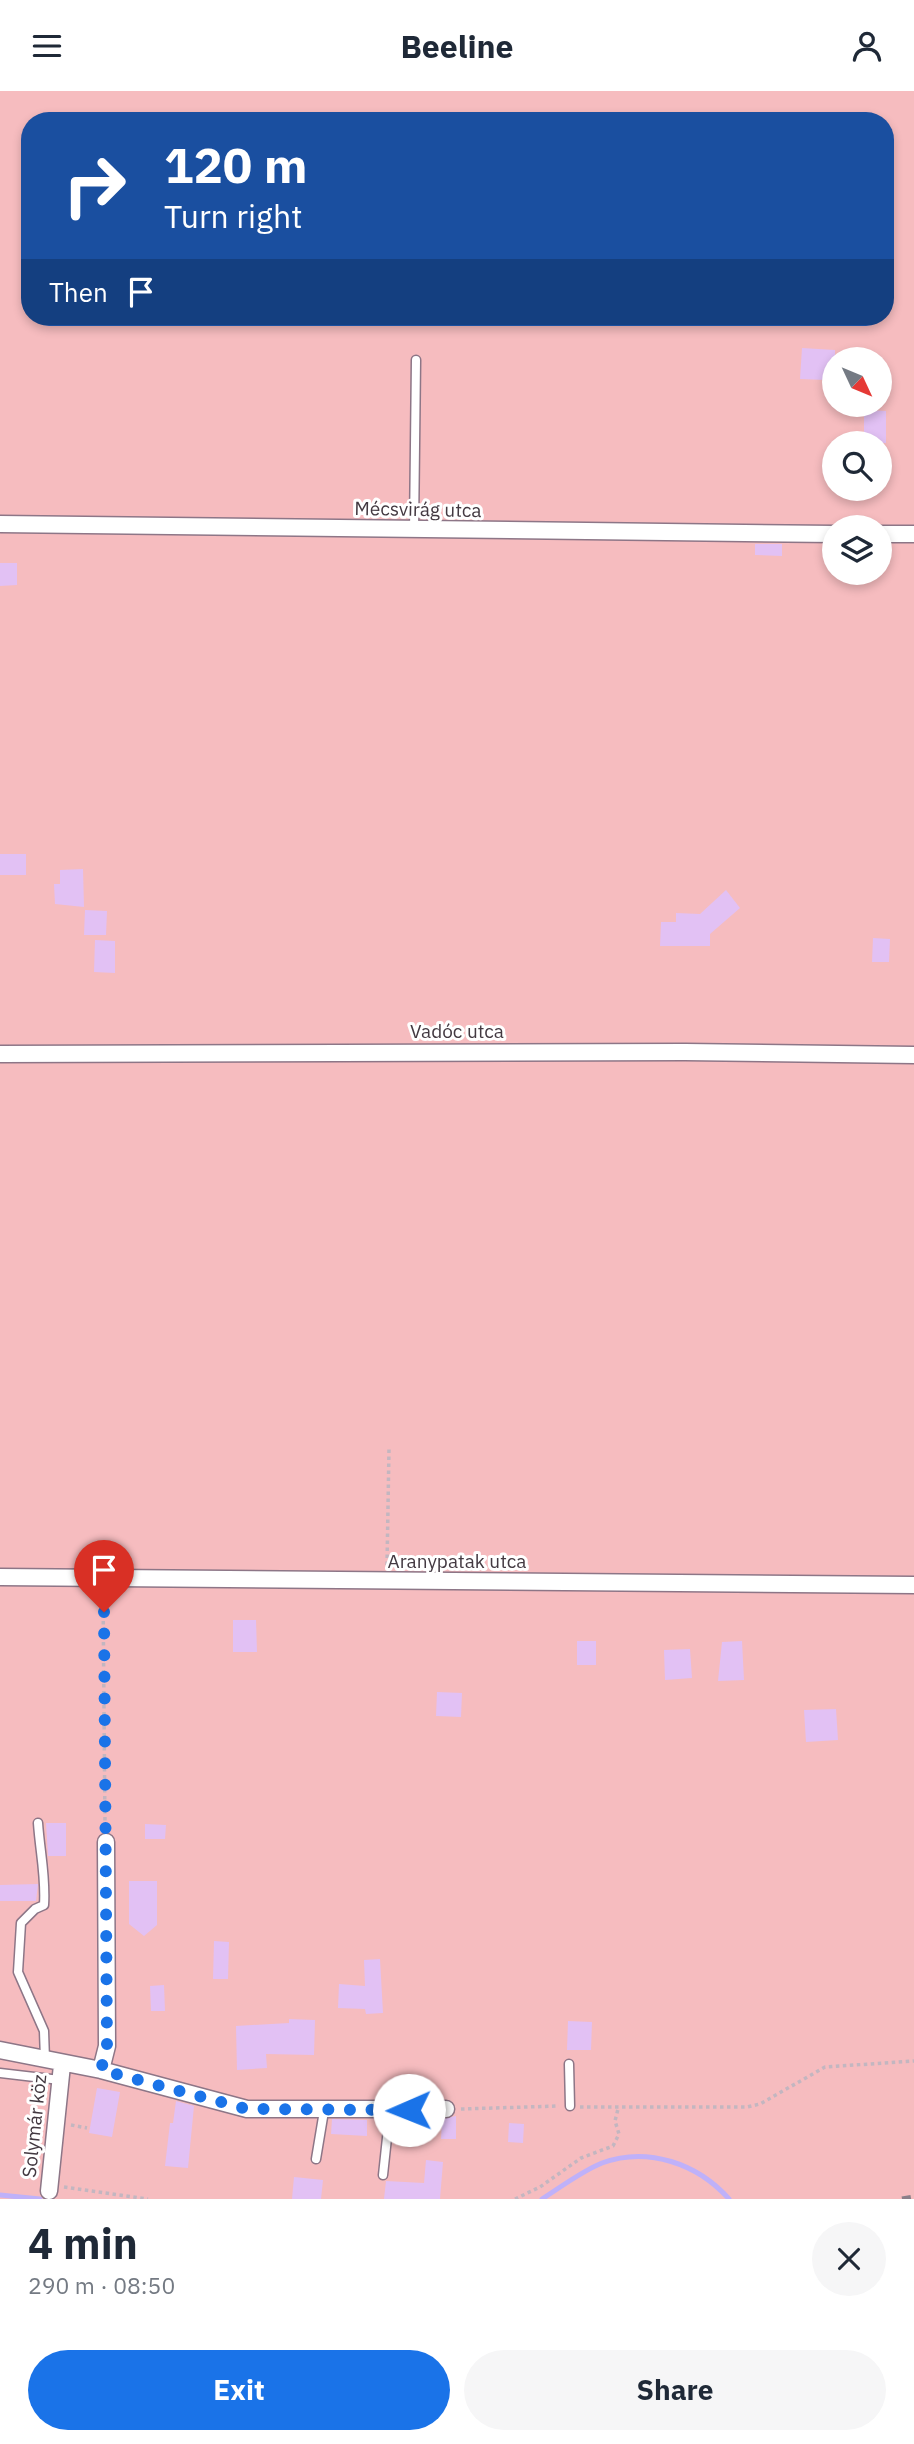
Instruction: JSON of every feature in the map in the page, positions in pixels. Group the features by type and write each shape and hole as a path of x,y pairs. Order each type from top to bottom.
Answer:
{"street":[{"name":"Mécsvirág utca","path":"0,524 822,534"},
{"path":"892,534 914,534"},
{"name":"Vadóc utca","path":"0,1054 685,1052 914,1055"},
{"name":"Aranypatak utca","path":"0,1577 914,1585"},
{"path":"101,2070 107,2046 106,1842"},
{"path":"0,2050 45,2060 61,2072 101,2070 247,2109 446,2109"},
{"name":"Solymár köz","path":"49,2188 61,2072"}],"lane":[{"path":"414,531 416,360"},
{"path":"38,1823 41,1861 46,1874 44,1905 21,1923 18,1972 44,2032 45,2060"},
{"path":"569,2064 570,2106"},
{"path":"0,2073 61,2072"},
{"path":"317,2159 324,2111"},
{"path":"383,2175 390,2111"}],"path":[{"path":"387,1581 389,1449"},
{"path":"104,1612 106,1842"},
{"path":"446,2109 570,2106 618,2109 747,2107 761,2104 825,2067 914,2061"},
{"path":"515,2199 540,2187 581,2158 612,2146 619,2134 615,2121 618,2109"},
{"path":"49,2188 148,2199"}],"shaded area":[{"path":"0,91 914,91 914,2199 0,2199"}],"building":[{"path":"802,348 822,349 822,380 800,379"},
{"path":"864,417 886,417 886,431 864,431"},
{"path":"755,544 782,544 782,556 755,555"},
{"path":"0,563 17,563 17,585 0,586"},
{"path":"0,854 26,854 26,875 0,875"},
{"path":"83,869 84,907 55,904 54,884 60,884 60,870"},
{"path":"726,890 740,908 710,934 710,946 660,946 661,922 676,922 676,913 700,914"},
{"path":"85,910 107,911 106,935 84,935"},
{"path":"873,938 890,939 889,962 872,962"},
{"path":"95,940 115,941 115,973 94,972"},
{"path":"233,1620 256,1620 257,1652 233,1652"},
{"path":"577,1641 596,1641 596,1665 577,1665"},
{"path":"742,1641 744,1680 718,1681 722,1642"},
{"path":"690,1649 692,1678 665,1680 664,1650"},
{"path":"437,1692 462,1693 461,1717 436,1716"},
{"path":"836,1709 838,1740 806,1742 804,1710"},
{"path":"46,1823 66,1823 66,1856 48,1856"},
{"path":"145,1824 166,1825 165,1839 145,1839"},
{"path":"129,1881 157,1881 157,1925 144,1936 129,1924"},
{"path":"38,1884 36,1901 0,1901 0,1885"},
{"path":"214,1941 229,1942 228,1979 213,1979"},
{"path":"380,1959 383,2013 366,2014 365,2009 338,2008 339,1984 365,1986 364,1960"},
{"path":"164,1985 165,2011 151,2011 150,1986"},
{"path":"289,2019 315,2020 314,2055 266,2054 267,2068 237,2070 236,2026 289,2023"},
{"path":"568,2021 592,2022 591,2050 567,2050"},
{"path":"97,2088 120,2092 112,2137 89,2133"},
{"path":"176,2101 194,2106 188,2168 165,2166 170,2123 173,2123"},
{"path":"456,2116 456,2139 441,2139 442,2119"},
{"path":"332,2119 367,2120 367,2136 331,2134"},
{"path":"509,2123 524,2124 523,2143 508,2142"},
{"path":"426,2160 443,2162 440,2199 384,2199 386,2181 424,2183"},
{"path":"294,2177 323,2180 321,2199 292,2199"}],"waterway":[{"path":"542,2199 594,2166 619,2158 637,2157 654,2158 687,2168 703,2176 729,2199"},
{"path":"0,2195 40,2199"}],"railway":[{"path":"902,2199 914,2197"}],"route":[{"path":"104,1612 107,2055 101,2070 247,2109 409,2110"}]}
